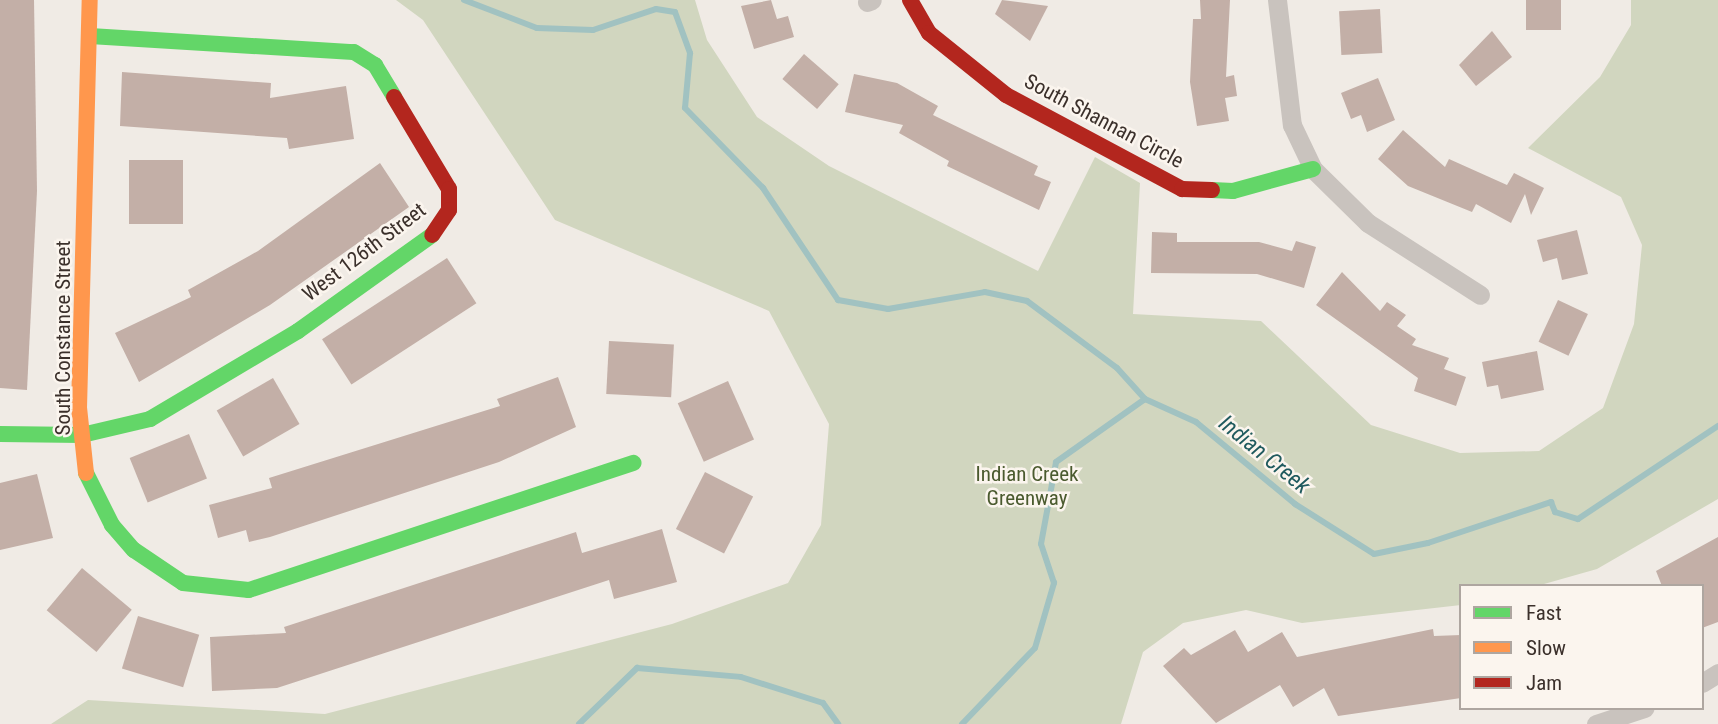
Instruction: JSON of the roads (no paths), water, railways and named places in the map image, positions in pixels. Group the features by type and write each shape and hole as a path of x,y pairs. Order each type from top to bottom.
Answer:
{"street":[{"name":"South Constance Street","path":"90,0 82,435 93,491 134,550 162,573 222,590 289,582 634,463"},
{"name":"South Shannan Circle","path":"911,0 929,33 1006,95 1182,189 1233,191 1313,169"},
{"path":"1277,0 1292,125 1313,169 1368,223 1480,295"},
{"name":"West 126th Street","path":"0,434 82,435 150,419 298,331 438,230 449,210 449,189 382,76 354,52 90,36"},
{"path":"1597,724 1638,710"}],"waterway":[{"path":"464,0 537,28 593,30 656,9 675,12 690,53 685,108 763,188 838,300 888,309 985,292 1027,301 1117,368 1145,399"},
{"name":"Indian Creek","path":"962,724 1035,648 1054,583 1041,544 1056,462 1145,399 1196,422 1295,504 1374,554 1428,543 1551,502 1555,512 1578,519 1718,426"},
{"name":"Indian Creek","path":"579,724 637,668 741,677 823,703 838,724"}],"park label":[{"name":"Indian Creek Greenway","path":"1027,486"}]}
